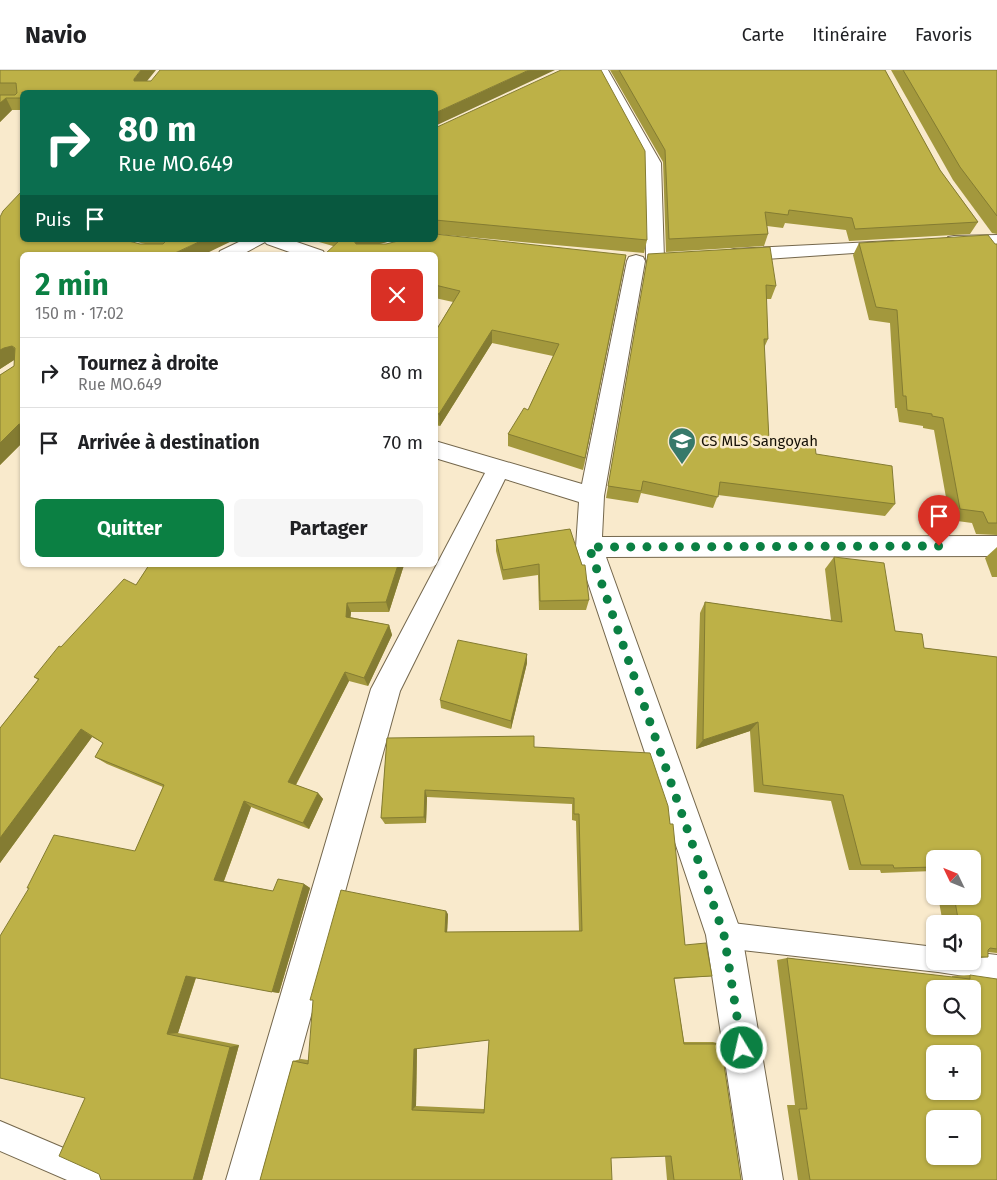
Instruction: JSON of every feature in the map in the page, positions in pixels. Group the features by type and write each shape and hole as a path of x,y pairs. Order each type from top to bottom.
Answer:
{"street":[{"path":"602,70 653,163 592,496 589,541 724,935 762,1180"},
{"path":"935,243 985,235 997,255"},
{"path":"233,252 253,242"},
{"path":"279,242 307,252"},
{"path":"721,256 906,245"},
{"path":"636,259 674,258"},
{"path":"438,450 592,496"},
{"path":"246,1180 386,689 499,468"},
{"path":"589,541 997,546"}],"lane":[{"path":"724,935 926,959"},
{"path":"981,966 997,968"},
{"path":"0,1136 102,1180"}],"building":[{"path":"0,70 141,70 134,81 151,81 160,70 529,70 438,112 438,90 20,90 20,98 6,98 0,103 0,95 15,95 17,93 16,83 0,83"},
{"path":"561,70 601,70 645,151 647,240 438,220 438,127"},
{"path":"619,70 885,70 940,170 978,222 855,229 852,218 789,210 788,215 765,212 768,234 669,239 665,150"},
{"path":"903,70 997,70 997,216 960,167"},
{"path":"20,193 20,242 132,242 140,244 163,244 165,242 199,242 177,252 20,252 20,424 0,443 0,375 14,366 15,348 12,346 0,350 0,217 3,211"},
{"path":"438,234 626,255 585,458 508,434 524,408 528,410 559,344 492,330 438,414 438,327 460,291 438,286 438,252 327,252 338,242 386,244 394,242 438,242"},
{"path":"988,235 997,244 997,523 988,523 983,512 960,509 943,418 932,416 932,414 907,410 906,396 903,396 897,310 876,307 859,243"},
{"path":"770,247 776,286 766,285 768,339 764,339 769,440 815,445 816,454 892,466 895,504 720,482 718,497 643,481 641,491 608,486 648,254"},
{"path":"570,529 582,565 585,565 589,600 540,601 539,564 503,570 496,540"},
{"path":"834,557 884,563 895,631 922,634 924,648 997,657 997,949 990,948 988,950 988,957 981,957 981,915 957,915 956,905 981,905 981,850 926,850 926,867 894,868 893,865 861,865 843,795 763,785 758,722 703,740 705,602 842,622"},
{"path":"148,567 397,567 386,602 347,603 346,617 389,625 364,678 345,672 288,782 318,793 303,823 244,801 214,880 273,891 278,879 304,884 272,992 186,976 167,1034 230,1047 193,1180 101,1180 99,1174 59,1156 85,1098 0,1078 0,936 29,888 27,888 54,835 135,851 164,785 95,757 103,743 81,729 0,838 0,728 39,679 34,677 59,646 61,647 124,579 136,585"},
{"path":"458,640 527,654 511,721 440,700"},
{"path":"534,736 534,747 650,753 668,806 670,824 673,824 685,945 706,943 712,976 674,978 684,1044 721,1044 741,1180 674,1180 671,1156 611,1158 612,1180 260,1180 293,1061 308,1064 313,1000 310,1000 341,890 446,911 445,932 582,931 579,814 574,814 574,798 425,790 424,817 381,818 387,738","holes":["489,1040 484,1113 412,1110 414,1049"]},
{"path":"787,958 970,979 970,975 997,979 997,1180 810,1180 799,1109 807,1109"}],"place":[{"name":"CS MLS Sangoyah","path":"682,465"}],"route":[{"path":"742,1048 724,935 589,547 939,546"}]}
